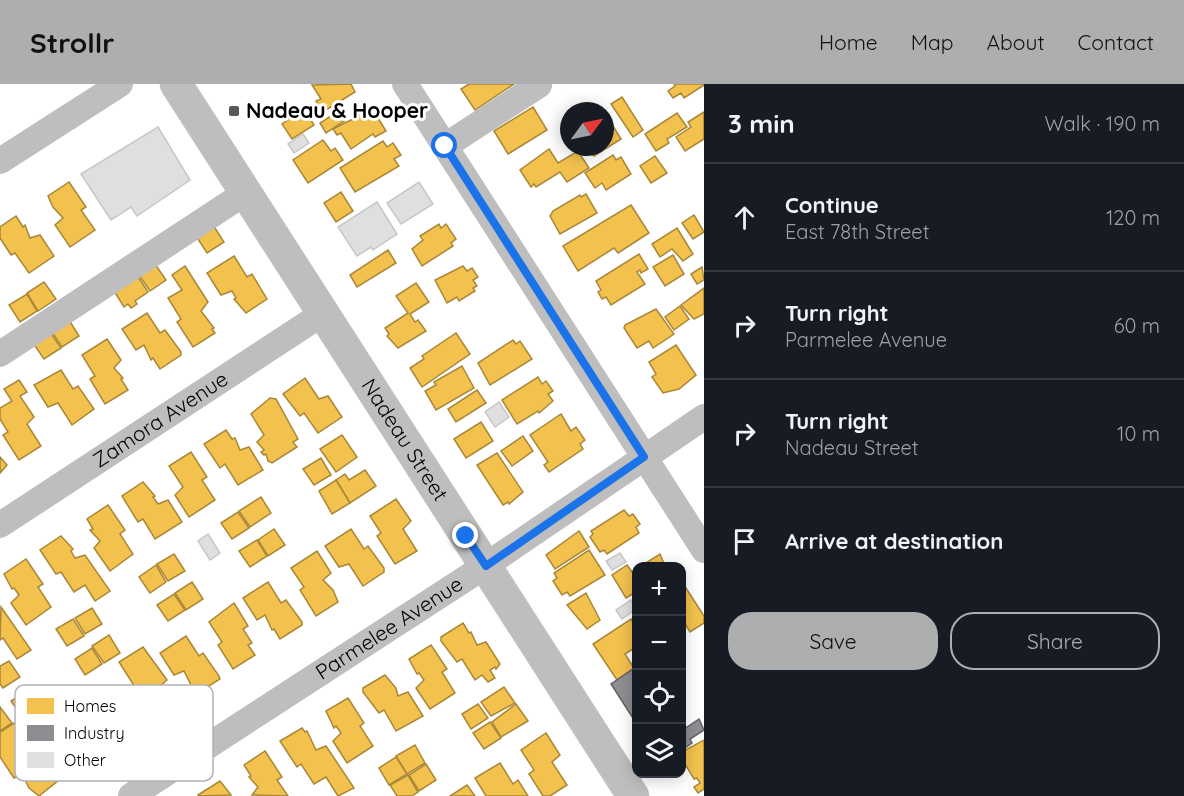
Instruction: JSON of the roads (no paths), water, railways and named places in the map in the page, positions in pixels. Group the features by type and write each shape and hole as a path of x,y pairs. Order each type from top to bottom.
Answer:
{"main road":[{"name":"Nadeau Street","path":"176,84 632,796"}],"street":[{"path":"0,161 120,84"},
{"path":"405,84 704,550"},
{"path":"445,146 539,85"},
{"path":"0,354 245,193"},
{"name":"Zamora Avenue","path":"0,525 322,314"},
{"name":"Parmelee Avenue","path":"213,743 486,566 704,417"},
{"name":"Parmelee Avenue","path":"131,796 154,781"}],"place":[{"name":"Nadeau & Hooper","path":"234,111"}]}
